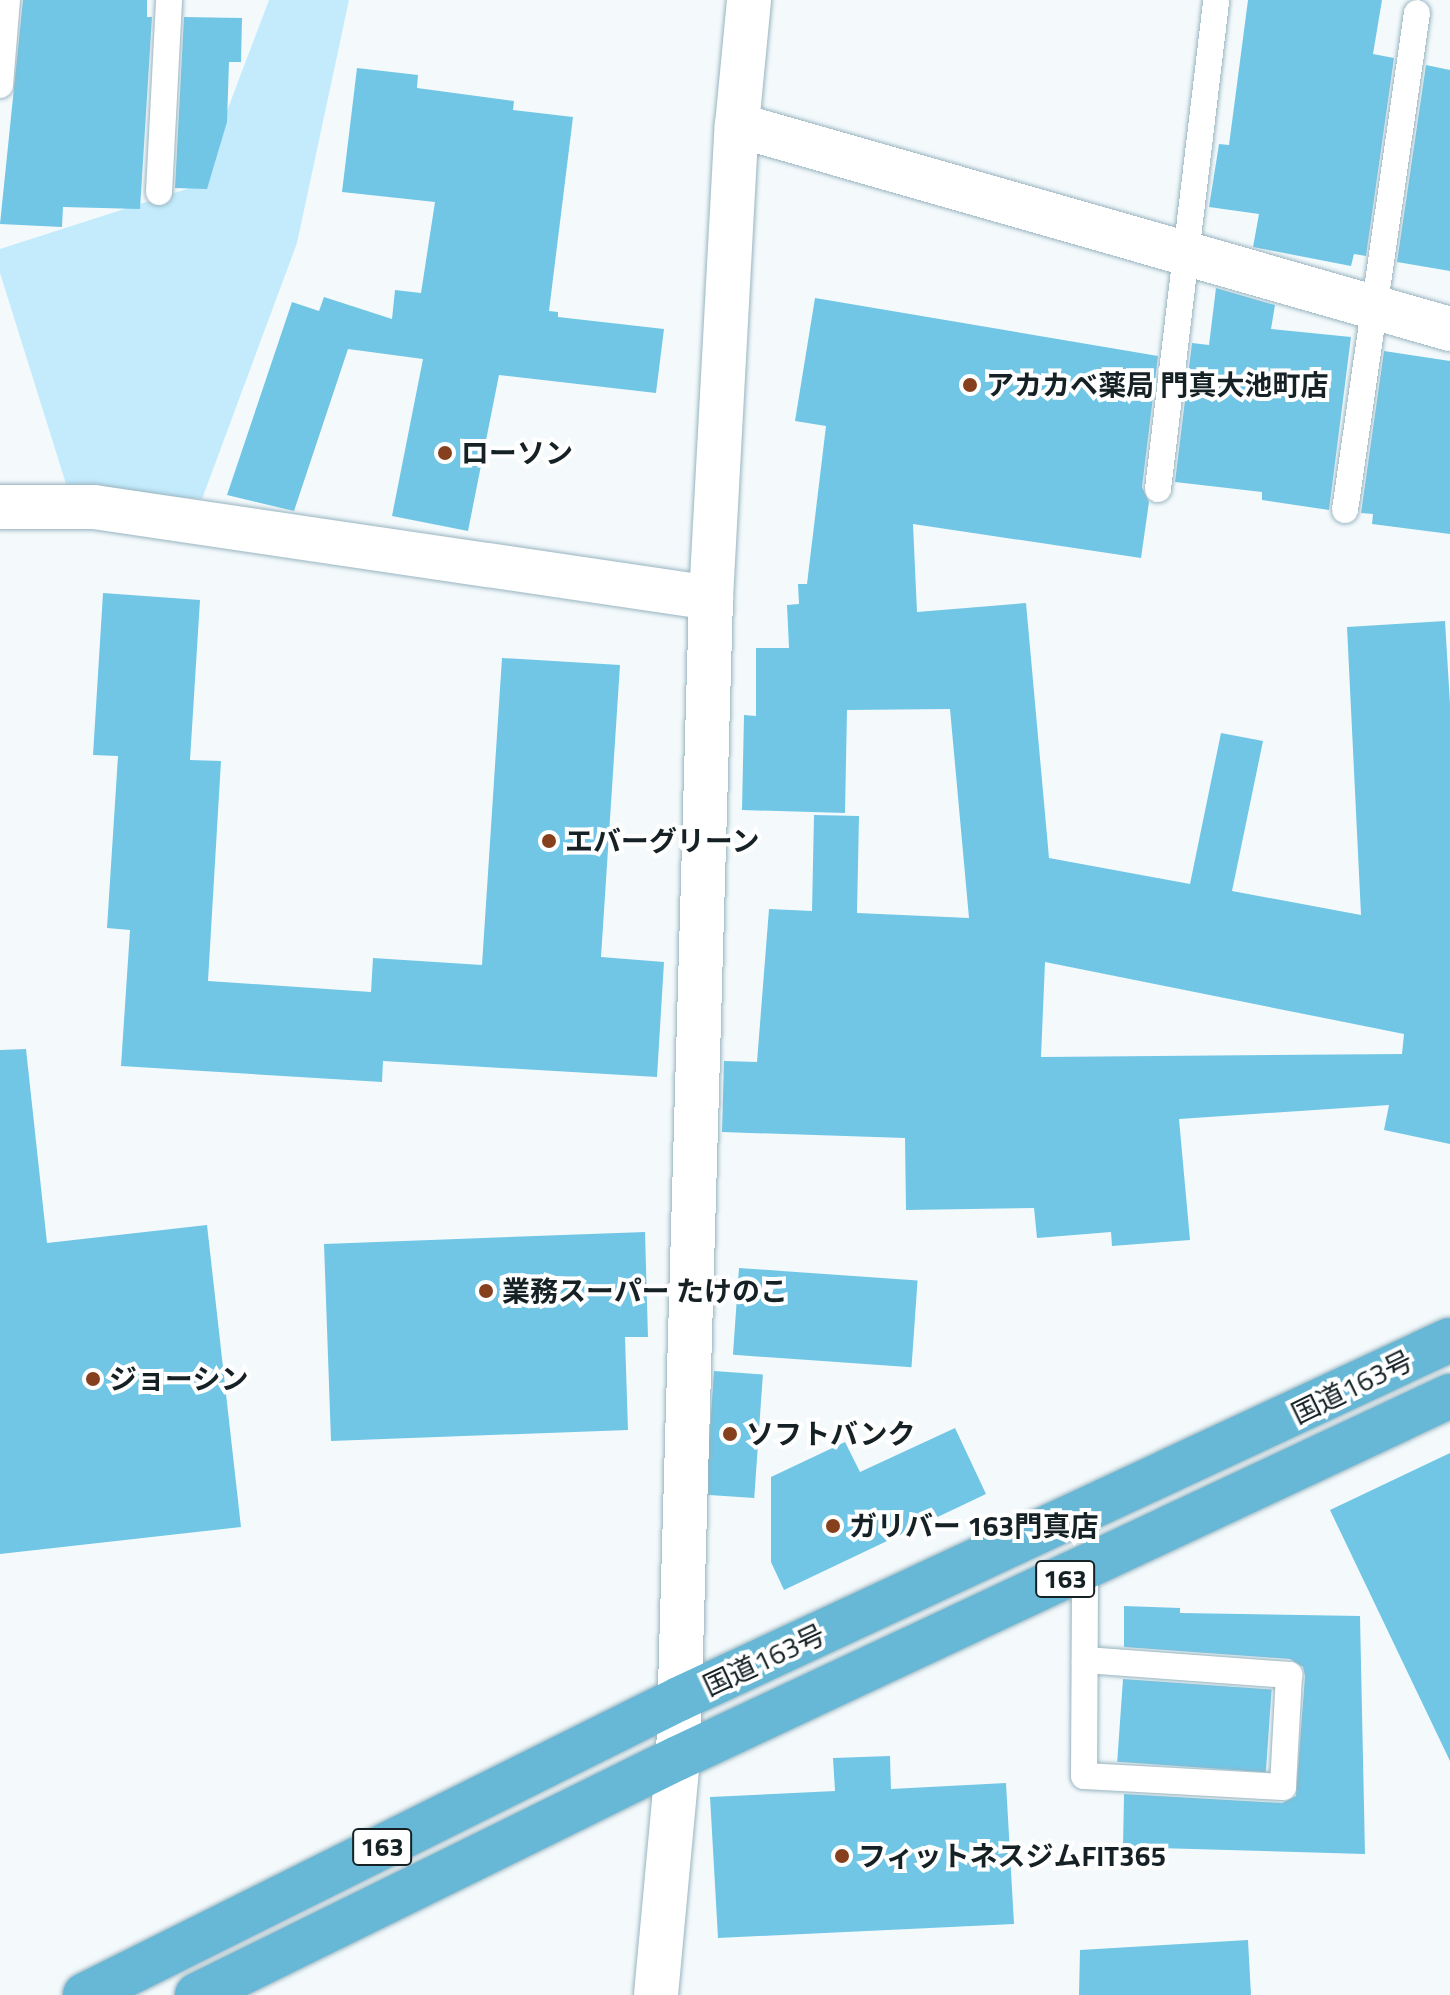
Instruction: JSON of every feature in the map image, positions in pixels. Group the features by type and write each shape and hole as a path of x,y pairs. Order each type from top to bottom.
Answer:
{"highway":[{"name":"国道163号","path":"85,1995 679,1699 1450,1340"},
{"name":"国道163号","path":"197,1995 678,1758 1085,1570 1450,1396"}],"street":[{"path":"656,1995 678,1758 711,598 737,125 749,0"},
{"path":"737,125 1450,329"},
{"path":"0,507 94,507 711,598"}],"lane":[{"path":"0,85 7,0"},
{"path":"159,192 169,0"},
{"path":"1158,489 1216,0"},
{"path":"1345,510 1370,307 1417,13"},
{"path":"1085,1570 1084,1776 1283,1787 1289,1675 1085,1660"}],"shaded area":[{"path":"269,0 349,0 297,243 202,499 67,487 0,273 0,249 199,185"}],"building":[{"path":"23,0 147,0 147,17 152,17 140,209 63,207 62,227 0,224"},
{"path":"1248,0 1382,0 1373,54 1394,58 1366,256 1354,254 1351,266 1253,247 1259,214 1209,207 1219,144 1229,145"},
{"path":"184,17 242,18 241,62 229,62 227,122 207,189 175,188"},
{"path":"1426,65 1450,70 1450,271 1397,262"},
{"path":"357,68 418,75 417,88 514,101 513,110 573,117 549,311 558,312 558,317 664,329 656,393 499,375 468,531 392,516 423,359 348,349 294,511 227,495 292,302 319,311 324,297 392,319 395,290 421,293 435,202 342,192"},
{"path":"1216,288 1275,305 1271,329 1351,337 1329,510 1262,500 1262,492 1175,482 1192,343 1209,345"},
{"path":"815,298 1158,356 1142,487 1149,502 1141,558 913,524 917,612 1026,603 1049,858 1190,884 1221,733 1263,741 1232,891 1361,915 1347,627 1445,621 1450,704 1450,1144 1384,1130 1389,1105 1179,1119 1190,1240 1112,1246 1111,1232 1037,1238 1034,1208 906,1210 905,1138 722,1132 724,1061 757,1062 769,909 812,911 814,815 859,816 857,913 969,918 950,709 847,710 845,813 742,810 744,715 756,716 756,648 789,648 787,605 799,604 798,584 807,584 826,426 795,421","holes":["1045,962 1404,1034 1402,1054 1041,1057"]},
{"path":"1384,351 1450,361 1450,534 1372,524 1373,514 1361,513"},
{"name":"エバーグリーン","path":"103,593 200,600 190,760 221,761 208,981 371,992 373,958 482,965 502,658 620,665 601,957 664,962 657,1077 383,1061 382,1082 121,1066 130,930 107,928 118,756 93,755"},
{"path":"26,1049 47,1243 207,1225 241,1527 0,1554 0,1050"},
{"name":"業務スーパー たけのこ","path":"645,1232 648,1337 625,1337 628,1430 331,1441 324,1244"},
{"path":"739,1268 918,1280 911,1367 733,1355"},
{"name":"ソフトバンク","path":"714,1371 763,1374 754,1498 705,1495"},
{"path":"955,1428 986,1494 784,1590 771,1562 771,1477 845,1442 860,1472"},
{"path":"1450,1453 1450,1761 1330,1510"},
{"path":"1124,1606 1180,1608 1180,1613 1360,1616 1365,1854 1123,1847 1124,1794 1282,1803 1296,1796 1305,1676 1303,1667 1290,1659 1124,1647"},
{"path":"1123,1679 1272,1689 1266,1772 1117,1762"},
{"path":"890,1756 891,1789 1006,1783 1014,1924 718,1938 710,1797 835,1791 833,1758"},
{"path":"1248,1940 1251,1995 1079,1995 1080,1950"}],"place":[{"name":"アカカベ薬局 門真大池町店","path":"970,385"},
{"name":"ローソン","path":"445,453"},
{"name":"エバーグリーン","path":"549,841"},
{"name":"業務スーパー たけのこ","path":"486,1291"},
{"name":"ジョーシン","path":"93,1379"},
{"name":"ソフトバンク","path":"730,1434"},
{"name":"ガリバー 163門真店","path":"833,1526"},
{"name":"フィットネスジムFIT365","path":"842,1856"}]}
